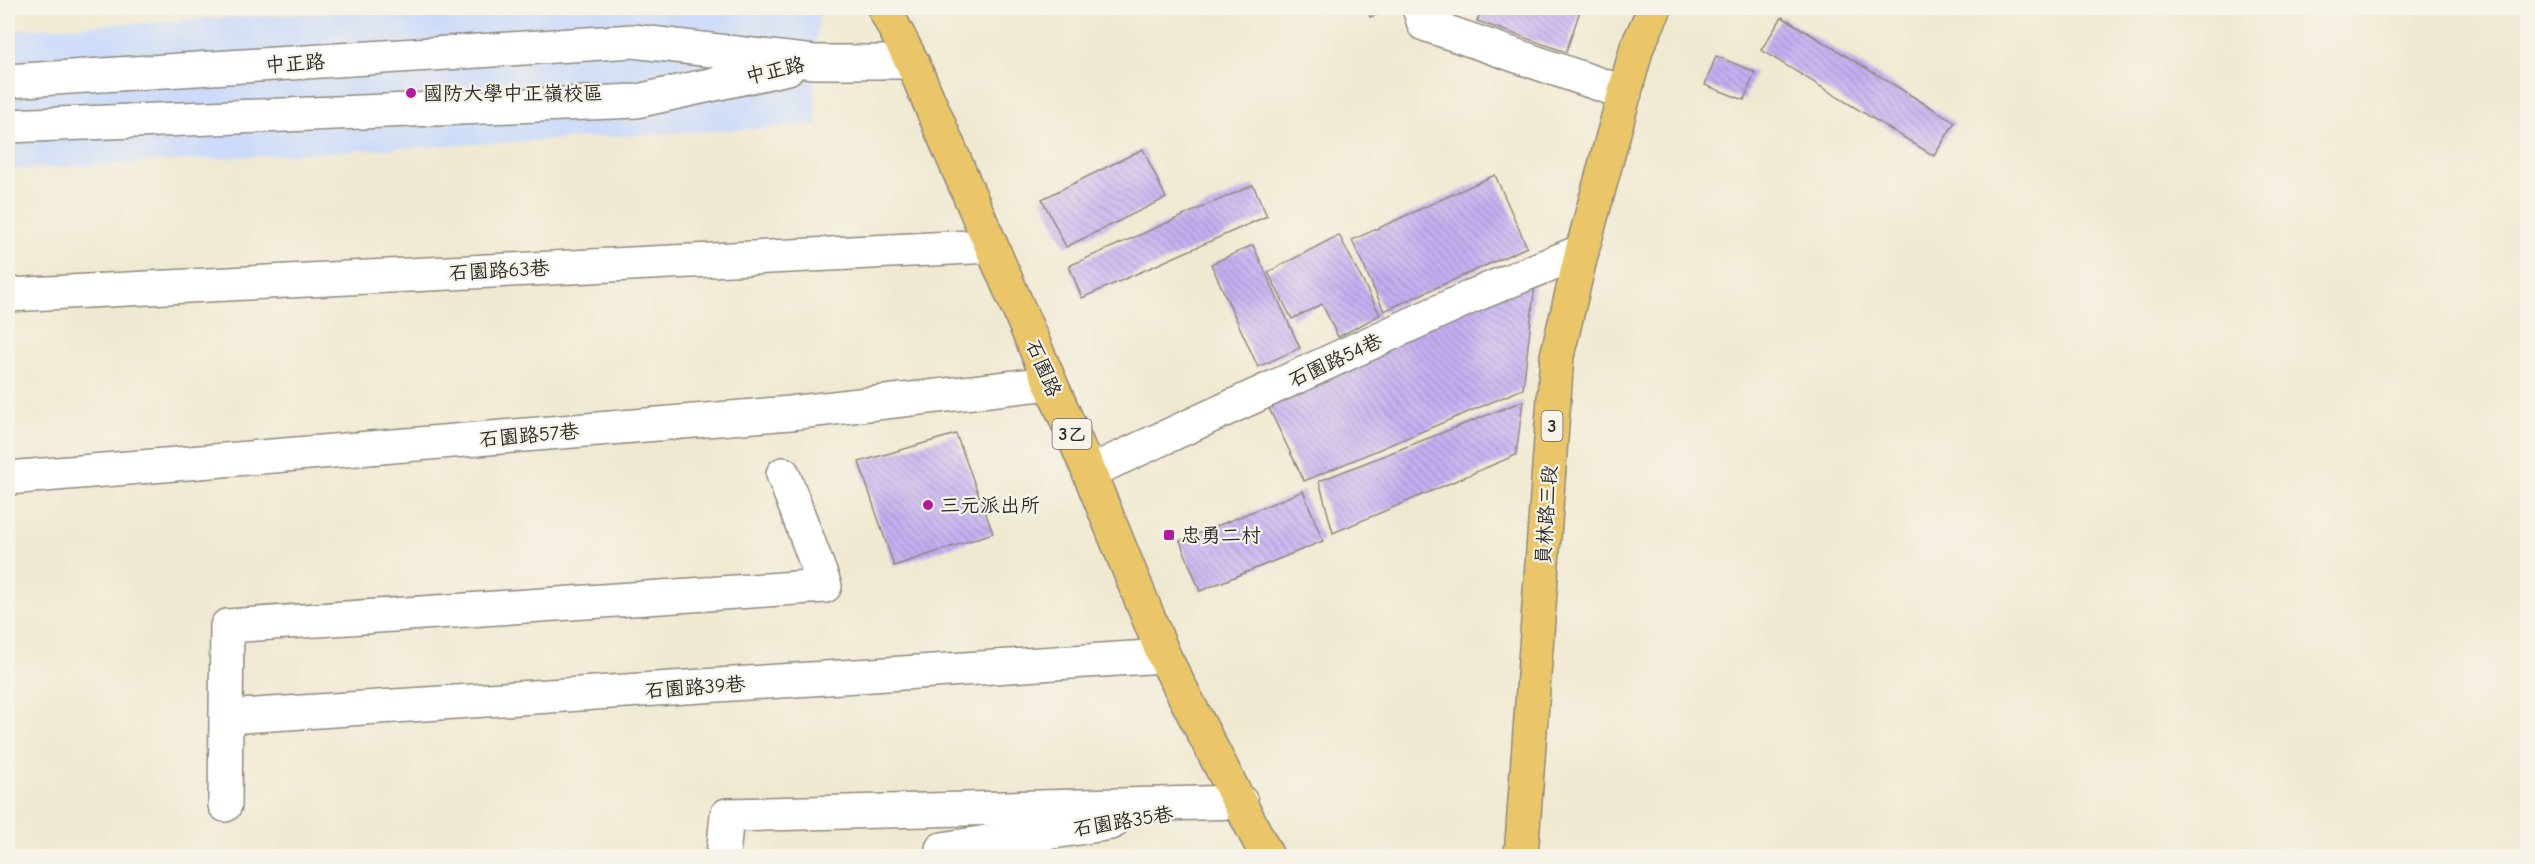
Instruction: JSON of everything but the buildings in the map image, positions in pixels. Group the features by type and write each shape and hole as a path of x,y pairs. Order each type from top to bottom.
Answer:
{"main road":[{"name":"石園路","path":"884,8 912,62 992,246 1089,472 1164,657 1267,856"},
{"name":"員林路三段","path":"1521,856 1557,356 1582,251 1637,47 1655,8"}],"lane":[{"path":"1419,8 1424,24 1625,93"},
{"name":"中正路","path":"8,81 633,41 814,62"},
{"path":"814,62 912,62"},
{"name":"中正路","path":"8,126 637,101 814,62"},
{"path":"8,280 992,246"},
{"name":"石園路63巷","path":"8,295 992,246"},
{"name":"石園路54巷","path":"1089,472 1475,295 1582,251"},
{"name":"石園路57巷","path":"8,478 790,414 1050,384"},
{"path":"225,805 227,626 825,586 783,474"},
{"name":"石園路39巷","path":"226,717 1164,657"},
{"path":"723,856 727,815 1241,802"},
{"name":"石園路35巷","path":"941,856 942,849 1241,802"}],"shaded area":[{"name":"國防大學中正嶺校區","path":"410,8 820,8 814,62 816,125 8,170 8,30"}],"place":[{"name":"國防大學中正嶺校區","path":"411,93"},
{"name":"三元派出所","path":"928,505"},
{"name":"忠勇二村","path":"1169,535"}]}
